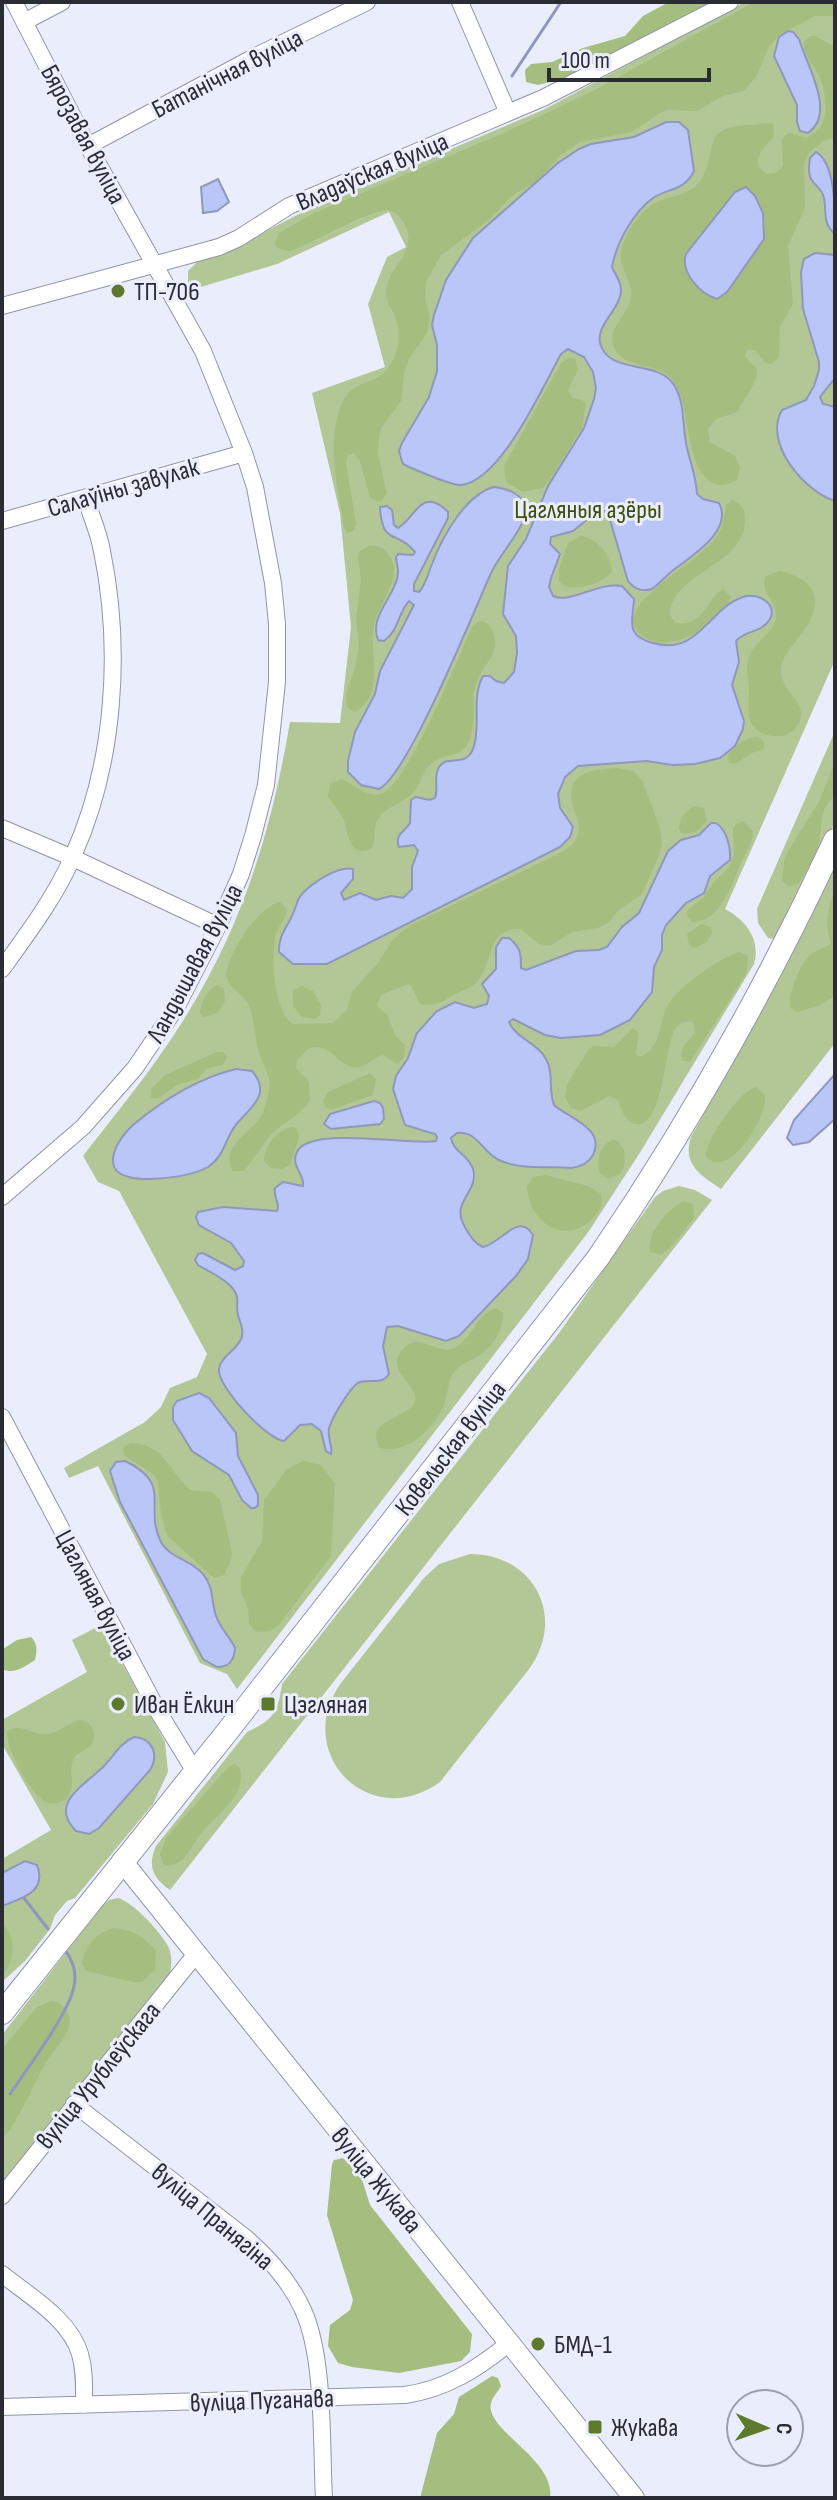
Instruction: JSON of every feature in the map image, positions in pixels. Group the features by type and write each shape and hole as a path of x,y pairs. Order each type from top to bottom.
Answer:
{"highway":[{"name":"Ковельская вуліца","path":"2,2013 231,1727 598,1258 704,1087 777,957 835,840"}],"main road":[{"name":"вуліца Жукава","path":"122,1861 634,2498"}],"street":[{"name":"Бярозавая вуліца","path":"14,2 88,146 155,265"},
{"path":"24,22 62,2"},
{"name":"Батанічная вуліца","path":"88,146 258,55 367,2"},
{"path":"460,2 508,113"},
{"name":"Владаўская вуліца","path":"2,306 219,247 289,206 508,113 730,2"},
{"name":"Ландышавая вуліца","path":"2,1197 83,1127 135,1068 177,1006 241,874 266,785 277,682 277,624 273,583 255,487 203,351 155,265"},
{"name":"Салаўіны завулак","path":"2,521 244,453"},
{"path":"2,969 32,927 73,858 94,797 104,753 113,647 102,549 86,499"},
{"path":"2,828 218,926"},
{"name":"Цагляная вуліца","path":"2,1417 159,1713 194,1770"},
{"name":"вуліца Урублеўскага","path":"2,2196 196,1954"},
{"name":"вуліца Пранягіна","path":"74,2104 246,2238 273,2263 290,2286 309,2324 316,2362 324,2498"},
{"path":"2,2274 52,2315 74,2339 83,2366 84,2405"},
{"name":"вуліца Пуганава","path":"2,2407 405,2395 430,2390 475,2369 508,2344"}],"green space":[{"path":"669,2 715,2 562,79 538,85 526,82 525,70 531,64 552,62 583,48 625,36 643,16"},
{"name":"Цагляныя азёры","path":"745,2 835,2 835,660 725,909 750,932 756,955 754,964 589,1231 237,1689 227,1674 200,1663 98,1466 69,1478 64,1468 145,1422 161,1407 170,1388 197,1377 207,1354 119,1191 98,1182 83,1156 170,1041 221,952 263,841 290,722 340,723 351,627 340,513 312,393 385,367 368,304 387,257 406,247 389,212 277,264 188,291 188,271 197,262 233,248 305,211 543,110"},
{"path":"754,2 835,2 835,16 815,16 780,34 769,47 756,77 744,91 723,96 697,111 668,110 632,132 580,142 561,155 537,181 513,195 489,220 441,255 426,282 425,299 430,317 427,333 409,359 401,401 382,427 379,437 378,455 387,493 381,502 370,498 360,461 354,453 348,455 346,463 356,524 353,531 347,533 334,459 337,418 348,394 384,373 396,353 398,325 386,290 392,273 406,251 408,233 397,214 382,211 289,251 277,248 275,243 279,233 314,213 506,132 593,91"},
{"path":"815,36 835,47 835,139 825,140 809,153 804,163 805,208 788,246 793,304 780,327 779,357 771,364 765,363 755,350 747,350 745,356 757,369 753,386 737,412 716,419 708,429 710,442 735,456 740,468 737,480 721,485 708,481 700,469 693,453 682,399 672,379 664,373 626,360 614,347 615,328 631,297 621,251 630,230 645,210 657,202 689,191 699,183 714,140 724,130 773,124 774,137 762,150 758,160 767,174 776,173 783,166 782,140 785,135 790,133 806,138 820,128 825,112 824,93 819,76 805,52 804,42","holes":["746,187 760,204 765,220 762,242 731,287 707,294 689,276 686,254 735,192"]},
{"path":"570,357 575,359 578,370 568,390 572,398 586,403 582,427 543,488 523,492 506,482 504,466 561,363"},
{"path":"732,500 741,505 745,515 738,543 679,592 672,603 670,615 675,623 693,621 723,589 731,597 725,609 701,630 686,638 655,642 643,636 633,624 643,601 709,546 720,532 726,505"},
{"path":"581,536 593,540 602,548 612,571 595,583 571,587 559,581 559,569 568,543"},
{"path":"368,546 385,550 393,563 394,572 374,625 374,673 370,696 354,712 347,707 346,695 359,646 356,619 361,579 358,558 359,552"},
{"path":"779,571 802,579 814,592 815,601 810,621 787,653 781,668 785,685 800,707 799,723 786,735 777,736 760,732 751,723 747,668 753,649 775,621 775,609 764,582 766,576"},
{"path":"486,622 495,641 491,657 475,688 468,743 456,754 429,766 412,794 378,819 372,848 358,850 350,842 343,818 328,796 330,784 341,779 376,795 392,785 418,744 473,625"},
{"path":"835,731 835,822 780,933 774,939 768,938 758,923 757,909"},
{"path":"758,737 764,742 764,749 735,764 729,763 728,755 738,745 749,738"},
{"path":"835,761 835,796 824,812 818,848 799,883 789,887 782,881 788,851 820,800"},
{"path":"616,768 633,771 642,780 660,828 660,853 642,894 619,910 609,922 598,928 572,932 550,946 539,944 521,929 502,934 496,940 477,982 439,1003 420,1004 408,984 381,995 377,1006 387,1014 395,1035 405,1045 404,1058 397,1064 383,1055 354,1067 323,1048 309,1048 297,1060 296,1068 309,1082 310,1101 272,1133 244,1171 233,1171 230,1155 233,1148 261,1116 270,1086 257,1046 250,1009 226,975 232,955 254,921 271,905 280,902 287,910 276,936 273,960 275,985 287,1018 293,1024 333,1023 347,1010 352,992 378,963 392,941 407,927 569,847 579,831 571,798 575,781 588,772"},
{"path":"695,806 704,808 707,821 696,832 683,834 679,829 680,822 686,812"},
{"path":"743,821 753,831 752,839 724,900 710,916 691,922 688,910 729,868 734,854 733,829"},
{"path":"835,867 835,1043 721,1189 700,1174 691,1162 691,1137 763,1009"},
{"path":"835,888 835,996 818,1006 797,1012 790,1008 790,1002 799,970 808,957 831,944 828,916"},
{"path":"701,924 711,927 712,933 706,943 694,948 689,945 687,934"},
{"path":"740,952 748,956 746,974 690,1062 683,1061 681,1052 695,1033 694,1023 682,1022 674,1031 658,1101 645,1122 636,1124 629,1121 618,1100 609,1096 581,1111 571,1108 565,1097 567,1084 589,1049 593,1046 614,1047 633,1028 639,1033 636,1054 640,1057 647,1053 656,1041 666,1010 674,997 713,965"},
{"path":"217,985 224,988 225,1001 218,1012 203,1018 200,1012 203,1000"},
{"path":"301,986 313,991 321,1005 320,1015 315,1019 302,1017 293,1006 293,991"},
{"path":"223,1052 227,1057 223,1065 207,1068 198,1079 177,1085 159,1098 151,1098 151,1089 165,1075"},
{"path":"370,1073 376,1079 373,1095 334,1109 326,1108 323,1101 328,1092"},
{"path":"756,1087 765,1095 764,1105 746,1143 726,1160 716,1162 706,1157 711,1140 725,1117 741,1097"},
{"path":"293,1127 297,1129 299,1137 290,1165 282,1169 271,1168 264,1161 269,1144 282,1131"},
{"path":"611,1140 617,1140 624,1150 625,1164 620,1174 608,1179 600,1173 598,1163 601,1151"},
{"path":"546,1175 588,1186 601,1194 602,1205 592,1219 569,1231 546,1224 530,1202 527,1187 533,1177"},
{"path":"679,1186 695,1190 712,1200 170,1890 153,1871 156,1846 247,1732 263,1724 273,1714 282,1684 559,1333 655,1197"},
{"path":"684,1201 693,1204 694,1218 661,1255 650,1252 651,1237 660,1222"},
{"path":"496,1308 503,1313 497,1337 490,1347 454,1372 441,1411 428,1429 400,1448 380,1448 377,1431 405,1412 415,1401 415,1395 397,1362 405,1347 416,1342 452,1349 464,1340 483,1316"},
{"path":"130,1443 141,1444 158,1453 190,1490 212,1492 220,1499 232,1553 224,1575 215,1578 210,1575 167,1535 161,1515 158,1482 154,1475 124,1455 123,1448"},
{"path":"303,1461 321,1465 335,1484 331,1556 278,1626 270,1631 256,1632 249,1624 248,1608 241,1592 241,1577 262,1541 264,1500 287,1469"},
{"path":"470,1554 492,1557 512,1565 527,1577 538,1592 544,1610 545,1629 540,1649 529,1669 440,1782 414,1795 388,1798 365,1792 346,1778 332,1759 326,1735 328,1709 341,1683 423,1579 439,1564"},
{"path":"101,1625 165,1742 168,1772 153,1804 75,1898 67,1901 55,1915 50,1929 25,1961 2,1982 2,1859 51,1830 2,1744 2,1720 87,1672 72,1640"},
{"path":"31,1637 35,1642 35,1660 15,1671 2,1669 3,1649 17,1640"},
{"path":"78,1720 92,1727 94,1739 73,1760 67,1798 58,1803 48,1803 35,1792 21,1772 10,1748 7,1731 17,1728 47,1734"},
{"path":"235,1764 240,1769 241,1778 235,1795 182,1860 164,1865 160,1854 166,1838 228,1767"},
{"path":"118,1898 139,1912 165,1942 171,1954 170,1973 2,2188 2,2035 102,1906"},
{"path":"2,1922 10,1935 12,1956 2,1976"},
{"path":"113,1928 137,1935 156,1951 155,1970 142,1982 86,1971 82,1964 85,1951 92,1941"},
{"path":"51,2001 58,2002 66,2010 69,2027 2,2140 2,2049 37,2007"},
{"path":"343,2158 361,2176 370,2205 472,2334 470,2352 461,2361 399,2373 338,2363 328,2346 330,2325 350,2310 353,2300 327,2215 332,2164 334,2160"},
{"path":"492,2376 498,2378 501,2386 491,2403 492,2413 498,2424 542,2470 549,2484 550,2498 420,2498 437,2433 454,2414 459,2397"}],"water":[{"path":"788,31 799,39 820,101 816,124 808,133 800,131 797,105 774,56 779,37"},
{"path":"666,122 679,122 688,130 694,171 681,186 653,198 626,229 612,267 620,284 620,297 604,325 600,339 606,354 614,360 663,375 676,388 697,494 719,503 722,514 720,524 715,534 698,551 652,589 642,590 628,581 608,513 600,509 573,531 551,537 550,544 560,554 549,587 553,596 560,598 603,587 622,586 634,599 634,631 644,640 669,645 693,637 731,603 749,596 762,598 770,606 771,617 759,629 736,641 739,662 732,685 744,721 743,729 735,746 720,758 695,764 672,765 647,761 578,766 565,777 558,794 560,808 573,827 570,837 560,847 327,964 293,964 279,952 280,940 300,896 319,880 333,872 353,869 353,879 341,893 344,900 360,893 376,900 391,896 403,898 412,889 412,867 418,851 414,845 399,847 398,843 399,836 410,823 411,800 416,797 435,798 439,767 447,761 462,760 471,753 476,737 479,684 483,676 504,683 514,672 516,636 503,614 508,566 526,539 548,486 584,428 594,399 596,388 593,372 584,357 568,349 561,354 505,450 476,480 457,485 403,464 399,451 429,397 437,371 437,345 432,325 446,280 473,238 558,163 591,144 634,137"},
{"path":"816,152 823,158 831,177 835,234 827,222 822,193 810,175 810,158"},
{"path":"218,179 229,202 217,211 203,213 201,187"},
{"path":"746,187 755,196 763,213 764,239 727,292 717,299 693,281 686,268 686,254 735,192"},
{"path":"815,253 835,255 835,378 820,397 823,404 835,407 835,501 823,496 800,477 782,451 778,437 782,410 806,400 819,370 803,309 801,272 804,259"},
{"path":"494,487 519,496 525,505 525,517 491,573 440,690 406,755 379,789 361,785 348,772 355,732 375,694 380,671 414,605 409,601 389,637 384,641 378,640 377,621 397,579 396,557 415,552 387,533 380,507 387,506 392,510 394,525 398,528 425,503 439,505 448,512 448,518 414,584 414,591 419,592 456,518 474,498"},
{"path":"711,823 720,826 726,835 730,860 710,876 704,893 686,903 666,925 662,950 654,967 652,992 630,1020 600,1035 561,1038 545,1035 513,1019 509,1022 546,1059 554,1105 590,1131 596,1146 591,1158 571,1168 516,1165 499,1160 470,1135 457,1133 451,1138 473,1169 472,1185 460,1211 473,1240 483,1247 490,1245 521,1226 533,1235 528,1259 516,1276 459,1336 446,1341 398,1326 387,1327 383,1346 389,1374 380,1381 356,1384 347,1396 329,1429 331,1454 326,1451 321,1431 312,1424 300,1425 284,1441 267,1432 234,1399 219,1369 242,1336 235,1292 195,1260 198,1254 203,1253 235,1270 243,1266 244,1261 231,1243 199,1225 198,1212 223,1207 277,1211 275,1188 283,1182 303,1186 295,1157 305,1144 340,1138 436,1141 435,1134 405,1125 393,1089 417,1033 437,1011 455,1002 474,1008 487,1004 489,996 482,984 496,969 496,947 502,938 509,938 516,945 521,968 526,970 576,951 607,947 622,927 639,913 668,851 681,840 699,835"},
{"path":"236,1069 252,1071 260,1093 208,1167 181,1176 158,1179 129,1177 115,1168 113,1161 117,1145 133,1125 182,1091"},
{"path":"835,1074 835,1119 809,1142 793,1145 787,1138 794,1120"},
{"path":"374,1101 383,1108 384,1119 380,1124 331,1129 324,1124 330,1114"},
{"path":"199,1393 209,1398 236,1433 238,1456 258,1495 255,1508 242,1500 229,1475 192,1451 173,1420 173,1407 177,1401"},
{"path":"125,1461 140,1470 153,1487 156,1527 164,1546 198,1569 207,1579 218,1620 235,1648 232,1660 225,1666 217,1667 203,1659 120,1502 110,1471 116,1462"},
{"path":"134,1737 146,1740 152,1748 154,1759 150,1770 99,1828 89,1834 76,1831 68,1821 67,1803 120,1747"},
{"path":"25,1861 37,1865 39,1882 36,1888 25,1897 2,1906 2,1873"}],"waterway":[{"path":"512,76 561,2"},
{"path":"24,1898 48,1929"},
{"path":"10,2094 71,1997 75,1972 65,1950"}],"place":[{"name":"ТП-706","path":"118,291"},
{"name":"Иван Ёлкин","path":"118,1704"},
{"name":"Цэгляная","path":"268,1704"},
{"name":"БМД-1","path":"538,2344"},
{"name":"Жукава","path":"595,2427"}]}
